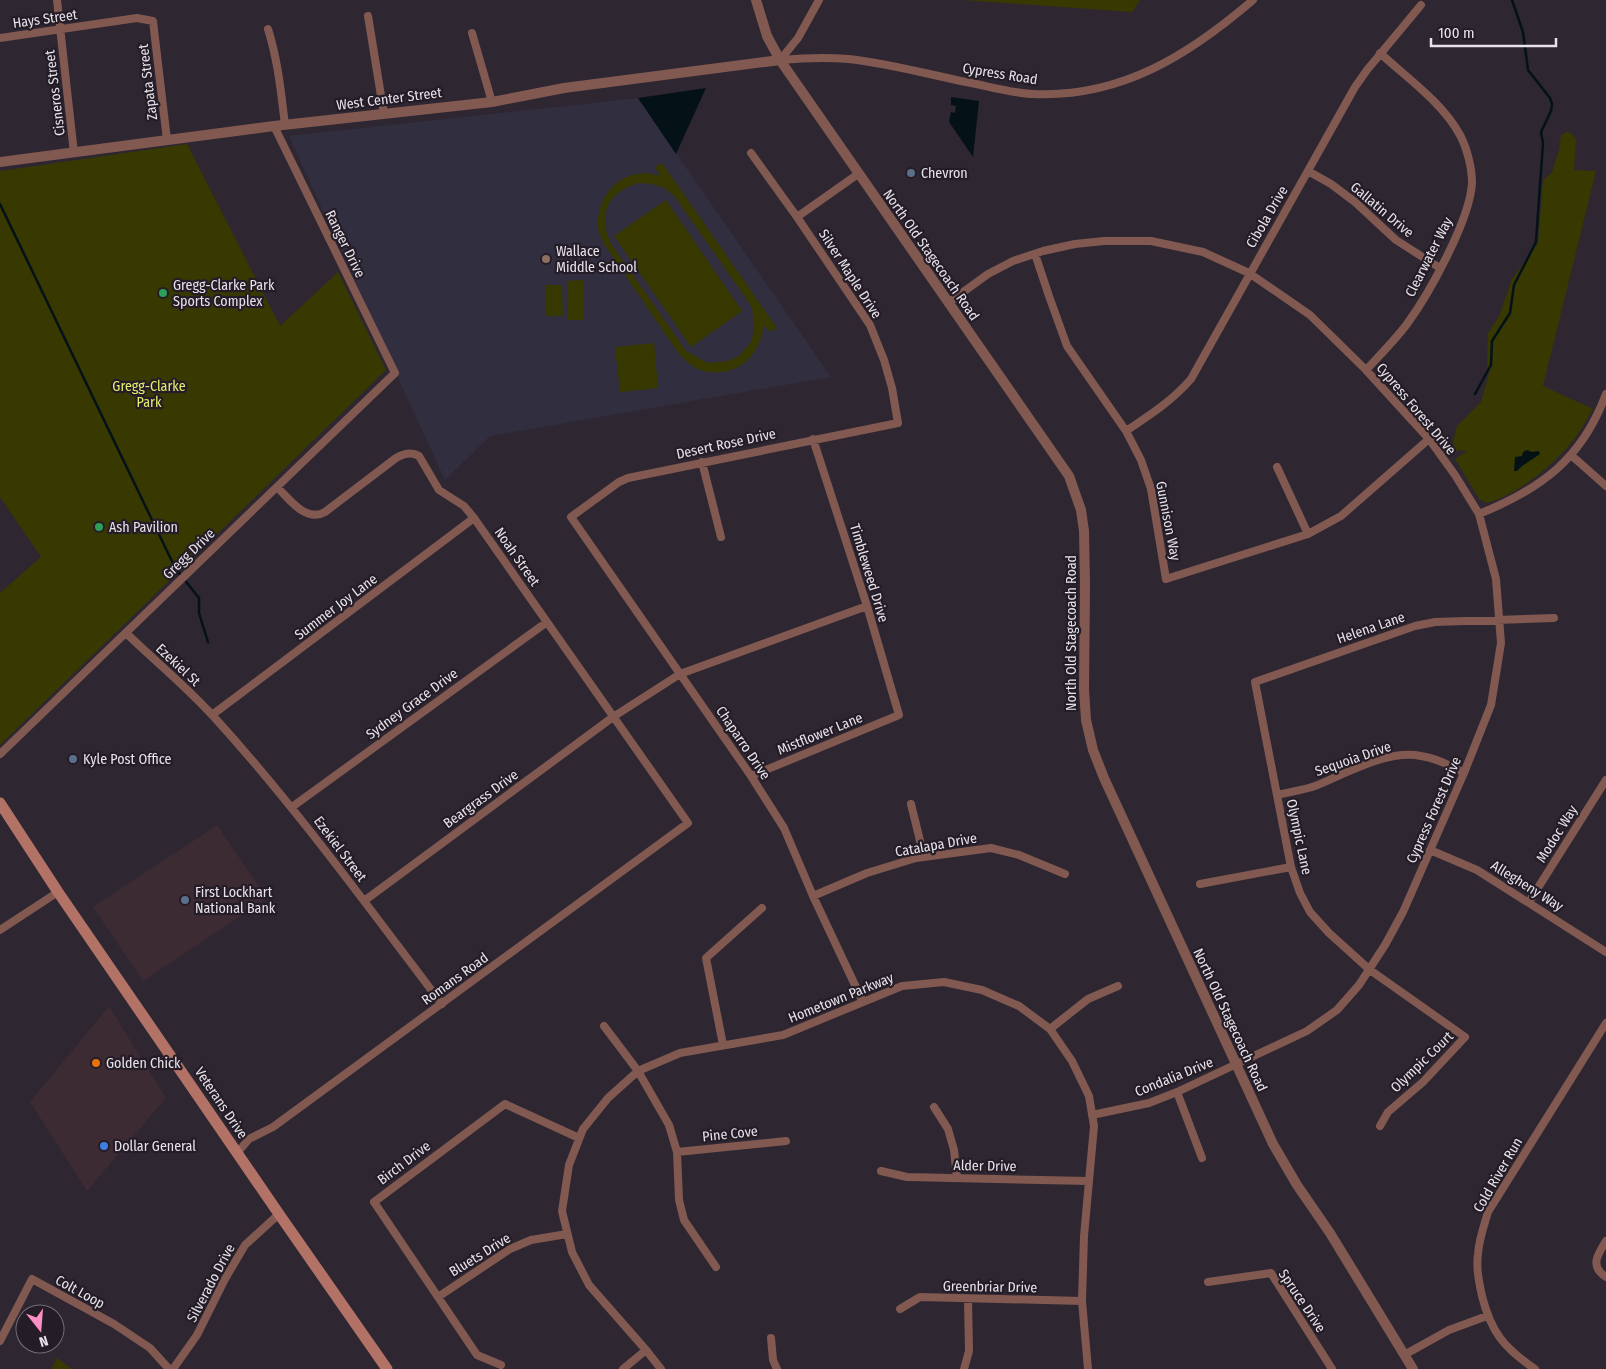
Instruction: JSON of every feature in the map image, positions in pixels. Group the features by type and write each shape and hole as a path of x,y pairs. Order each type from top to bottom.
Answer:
{"main road":[{"name":"Veterans Drive","path":"0,803 58,892 387,1369"}],"street":[{"name":"Cisneros Street","path":"56,0 74,152"},
{"name":"North Old Stagecoach Road","path":"756,0 767,36 780,60 1062,464 1076,494 1081,510 1084,531 1084,689 1086,720 1093,750 1104,778 1272,1144 1297,1185 1330,1232 1413,1369"},
{"path":"780,60 798,38 819,0"},
{"name":"Cypress Road","path":"780,60 818,57 849,59 1032,94 1070,94 1106,87 1151,71 1184,54 1253,0"},
{"name":"Cibola Drive","path":"1126,430 1163,406 1179,393 1191,379 1249,273 1355,88 1380,53 1421,5"},
{"path":"368,16 384,114"},
{"name":"Hays Street","path":"0,38 137,18 153,21"},
{"name":"Zapata Street","path":"153,21 168,140"},
{"path":"268,29 280,78 279,126"},
{"path":"472,33 492,102"},
{"name":"Clearwater Way","path":"1366,370 1407,325 1420,304 1451,249 1466,212 1472,183 1469,160 1460,136 1449,119 1380,53"},
{"name":"West Center Street","path":"0,162 279,126 492,102 564,88 780,60"},
{"name":"Ranger Drive","path":"279,126 395,373"},
{"name":"Silver Maple Drive","path":"750,153 798,216 870,325 884,360 892,388 898,423"},
{"name":"Gallatin Drive","path":"1308,171 1331,184 1355,202 1396,240 1440,268"},
{"path":"798,216 858,174"},
{"name":"Cypress Forest Drive","path":"948,303 988,274 1013,261 1075,244 1104,241 1151,242 1203,252 1249,273 1310,315 1366,370 1429,439 1455,475 1478,514 1496,579 1500,620 1501,643 1492,705 1403,912 1370,970 1336,1010 1306,1032 1235,1065"},
{"name":"Gunnison Way","path":"1035,254 1067,346 1126,430 1141,460 1151,489 1166,579 1308,534 1341,516 1429,439"},
{"name":"Gregg Drive","path":"0,754 395,373"},
{"path":"1478,514 1505,504 1532,489 1552,474 1571,455 1587,434 1606,394"},
{"name":"Desert Rose Drive","path":"571,517 619,482 628,478 898,423"},
{"name":"Timbleweed Drive","path":"813,439 900,715"},
{"name":"Noah Street","path":"277,487 305,513 316,516 325,512 396,458 406,454 416,454 423,459 439,490 464,506 474,518 688,823"},
{"path":"1571,455 1606,486"},
{"path":"702,462 721,537"},
{"path":"1277,467 1308,534"},
{"name":"Chaparro Drive","path":"571,517 784,828 813,896 863,1002"},
{"name":"Summer Joy Lane","path":"212,715 474,518"},
{"path":"680,674 867,606"},
{"name":"Helena Lane","path":"1255,682 1415,626 1435,622 1554,618"},
{"name":"Sydney Grace Drive","path":"292,807 547,622"},
{"name":"Ezekiel St","path":"126,633 212,715"},
{"name":"Beargrass Drive","path":"364,901 613,717 680,674"},
{"name":"Olympic Lane","path":"1255,682 1291,867 1300,893 1310,912 1329,933 1370,970"},
{"name":"Ezekiel Street","path":"212,715 292,807 442,1004"},
{"name":"Mistflower Lane","path":"750,776 900,715"},
{"name":"Sequoia Drive","path":"1277,795 1312,787 1383,759 1400,756 1420,755 1444,763 1464,773"},
{"name":"Modoc Way","path":"1529,902 1606,780"},
{"path":"911,804 924,857"},
{"name":"Romans Road","path":"237,1153 250,1139 274,1128 688,823"},
{"name":"Catalapa Drive","path":"813,896 867,873 924,857 991,848 1019,854 1065,874"},
{"name":"Allegheny Way","path":"1430,850 1477,870 1606,952"},
{"path":"1200,884 1291,867"},
{"path":"0,930 58,892"},
{"path":"723,1045 706,958 762,908"},
{"name":"Olympic Court","path":"1370,970 1465,1037 1423,1082 1388,1112 1380,1126"},
{"name":"Hometown Parkway","path":"661,1369 589,1285 572,1252 562,1211 569,1165 583,1129 608,1098 638,1071 680,1053 783,1035 902,986 944,982 982,990 1019,1006 1050,1029 1072,1061 1089,1096 1094,1126 1084,1236 1082,1301 1088,1369"},
{"path":"1050,1029 1088,999 1118,986"},
{"name":"Cold River Run","path":"1535,1369 1509,1349 1495,1332 1487,1316 1479,1282 1477,1262 1480,1238 1488,1212 1606,1023"},
{"path":"604,1026 638,1071 669,1125 677,1152 679,1200 684,1220 716,1267"},
{"name":"Condalia Drive","path":"1092,1114 1149,1103 1235,1065"},
{"path":"1177,1092 1202,1158"},
{"name":"Birch Drive","path":"501,1365 477,1356 374,1202 505,1104 580,1138"},
{"path":"934,1107 948,1129 954,1150 957,1178"},
{"name":"Pine Cove","path":"677,1152 786,1140"},
{"name":"Alder Drive","path":"881,1171 907,1177 1089,1181"},
{"name":"Silverado Drive","path":"171,1369 198,1335 225,1279 245,1245 279,1214"},
{"name":"Bluets Drive","path":"438,1297 510,1249 531,1240 567,1234"},
{"path":"1606,1241 1597,1255 1596,1263 1598,1270 1606,1277"},
{"name":"Spruce Drive","path":"1208,1282 1271,1273 1332,1369"},
{"name":"Colt Loop","path":"0,1341 32,1279 114,1324 150,1348 171,1369"},
{"name":"Greenbriar Drive","path":"900,1309 920,1297 1082,1301"},
{"path":"964,1369 968,1351 968,1299"},
{"path":"1404,1355 1449,1330 1487,1316"},
{"path":"771,1338 773,1360 777,1369"},
{"path":"622,1369 646,1350"}],"shaded area":[{"path":"706,88 676,154 638,98"},
{"path":"951,97 979,101 973,157 949,122 951,112 955,113 956,106 951,105"},
{"name":"Wallace Middle School","path":"638,98 831,377 490,436 445,480 289,136"},
{"path":"1527,450 1532,452 1539,451 1540,454 1517,471 1514,471 1515,457 1522,456 1523,452"},
{"path":"217,825 267,898 143,981 93,907"},
{"path":"109,1006 166,1098 87,1191 30,1102"}],"green space":[{"path":"963,0 1140,0 1132,12"},
{"path":"1567,132 1571,133 1576,139 1574,170 1596,171 1543,386 1593,409 1575,438 1547,468 1523,486 1486,503 1479,499 1455,459 1467,451 1454,450 1453,441 1457,426 1481,402 1489,374 1487,363 1488,333 1499,316 1512,279 1538,243 1543,181 1552,172 1559,150 1561,135"},
{"name":"Gregg-Clarke Park","path":"187,144 280,326 338,272 386,370 0,745 0,593 41,557 0,497 0,171"},
{"path":"662,163 777,328 770,332 764,325 762,336 753,354 739,367 719,372 708,372 692,366 685,360 604,244 599,233 598,226 601,206 610,189 625,178 635,174 647,173 660,176 655,167","holes":["639,183 663,188 675,197 752,307 754,330 751,342 739,356 728,361 707,363 686,351 610,242 605,222 608,205 620,192"]},
{"path":"666,200 742,311 691,347 614,236"},
{"path":"583,280 583,320 568,320 567,281"},
{"path":"546,285 562,285 563,316 546,316"},
{"path":"654,343 658,388 620,392 615,347"},
{"path":"57,1358 72,1369 51,1369"}],"waterway":[{"path":"1475,394 1491,365 1492,341 1510,313 1514,285 1536,242 1543,143 1541,132 1551,111 1552,104 1550,98 1528,70 1523,32 1512,0"},
{"path":"0,204 176,569 199,598 199,613 208,642"}],"place":[{"name":"Chevron","path":"911,173"},
{"name":"Wallace Middle School","path":"546,259"},
{"name":"Gregg-Clarke Park Sports Complex","path":"163,293"},
{"name":"Ash Pavilion","path":"99,527"},
{"name":"Kyle Post Office","path":"73,759"},
{"name":"First Lockhart National Bank","path":"185,900"},
{"name":"Golden Chick","path":"96,1063"},
{"name":"Dollar General","path":"104,1146"}]}
